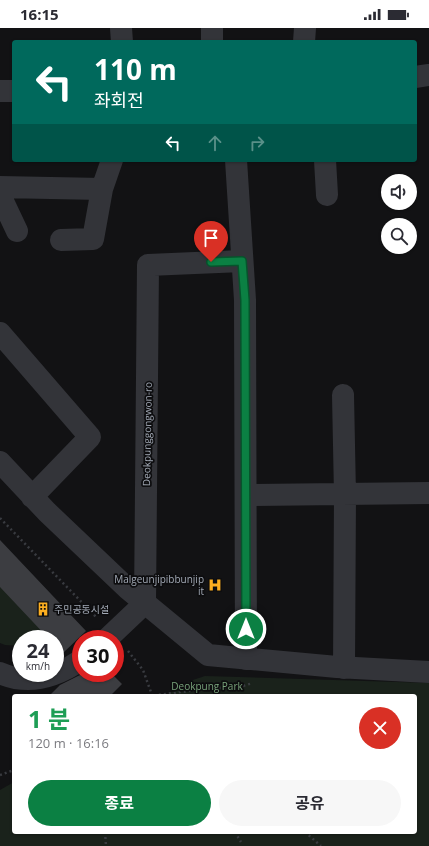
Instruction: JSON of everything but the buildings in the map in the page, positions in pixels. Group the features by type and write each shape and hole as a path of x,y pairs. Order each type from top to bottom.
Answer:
{"street":[{"path":"121,28 122,40"},
{"path":"212,28 212,40"},
{"path":"304,40 305,28"},
{"path":"417,77 429,76"},
{"path":"0,91 12,91"},
{"path":"61,240 93,239 102,190 111,162"},
{"path":"236,162 245,300 246,659"},
{"path":"325,162 327,195"},
{"path":"0,187 102,190"},
{"path":"0,195 17,231"},
{"name":"Deokpunggongwon-ro","path":"145,603 148,265 242,261"},
{"path":"0,333 90,437 32,497"},
{"path":"343,395 345,495 344,668"},
{"path":"0,462 46,512 128,589 208,655 344,668 429,672"},
{"path":"246,495 429,493"},
{"path":"117,630 145,603"},
{"path":"0,673 30,680 44,678 60,672 72,665"}],"path":[{"path":"0,518 104,630"},
{"path":"124,648 132,654 143,670 149,694"},
{"path":"169,694 245,686 262,679 279,662"},
{"path":"0,775 12,771"},
{"path":"105,834 106,846"},
{"path":"236,834 240,842"},
{"path":"307,834 321,846"}],"green space":[{"path":"0,555 50,630 12,630 12,645 0,643"},
{"name":"Deokpung Park","path":"205,676 429,683 429,846 0,846 0,790 12,783 12,834 417,834 417,694 168,694 190,681"}],"place":[{"name":"Malgeunjipibbunjip it","path":"215,585"},
{"name":"주민공동시설","path":"43,609"}],"route":[{"path":"211,262 242,261 245,300 246,629"}]}
